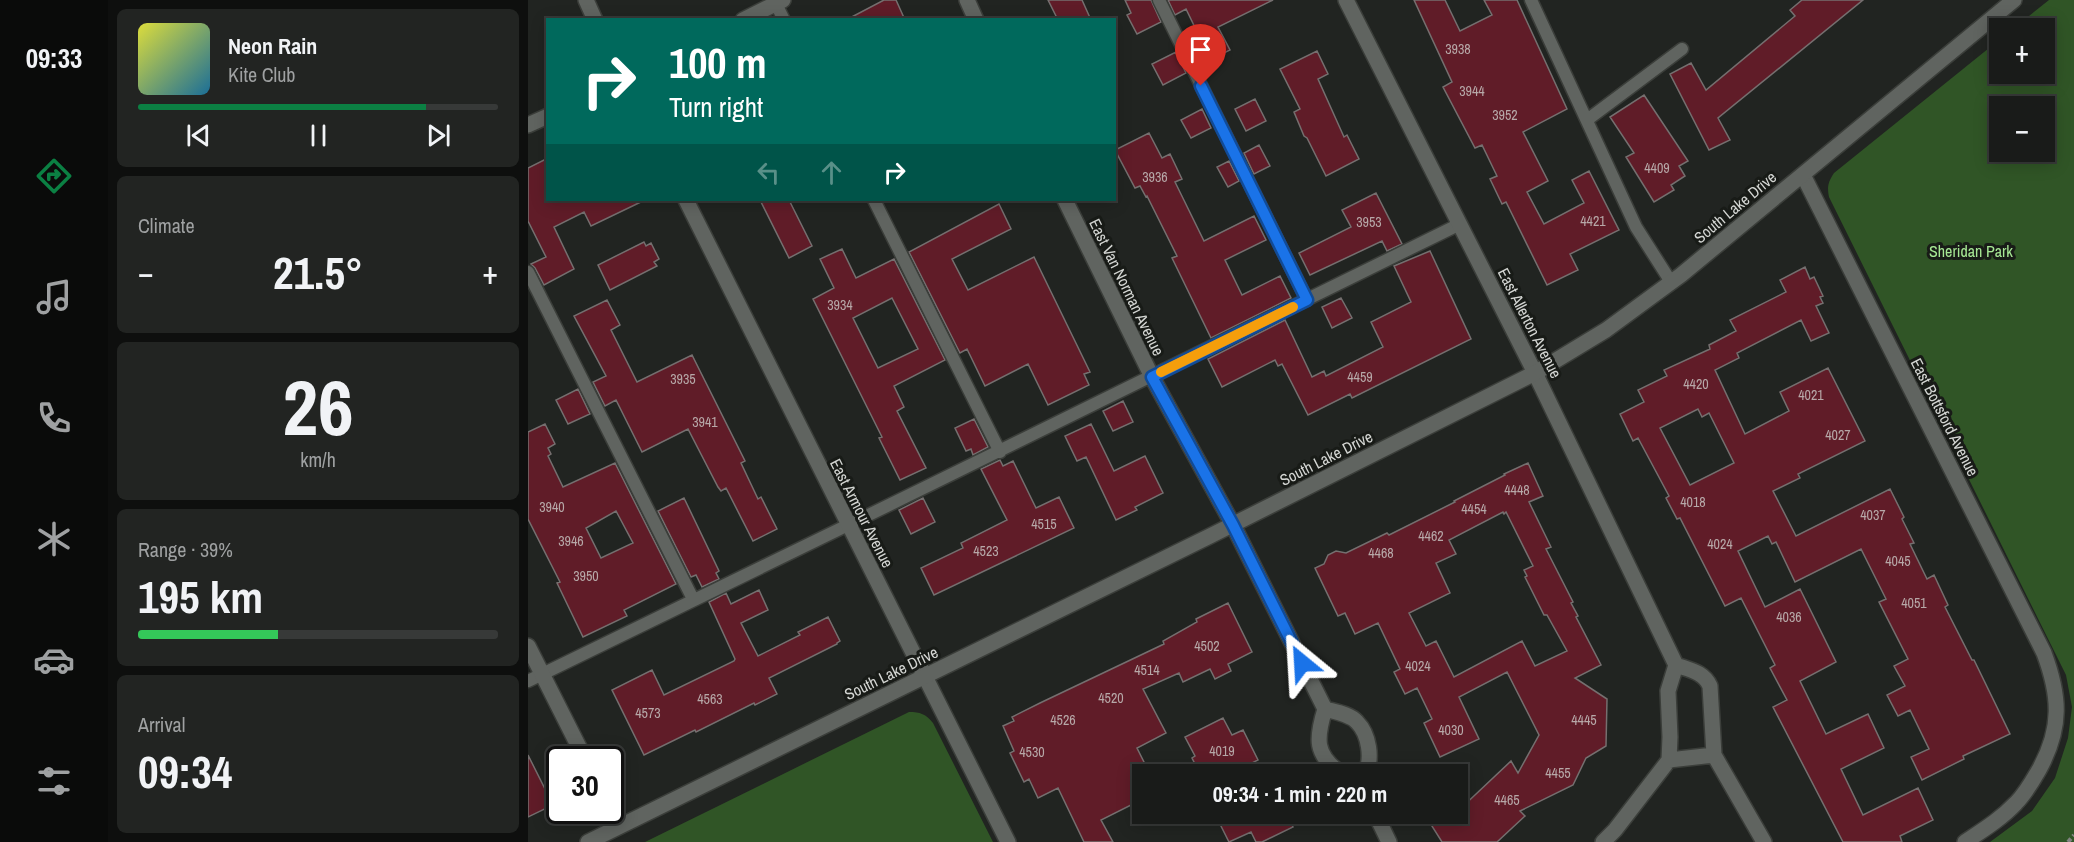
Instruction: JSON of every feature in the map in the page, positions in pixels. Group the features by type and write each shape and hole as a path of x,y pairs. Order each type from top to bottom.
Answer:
{"street":[{"path":"585,0 595,18"},
{"path":"967,0 975,18"},
{"name":"East Allerton Avenue","path":"1347,0 1535,373 1676,665"},
{"name":"South Lake Drive","path":"588,842 1233,525 1535,373 1606,330 1671,282 2014,0"},
{"path":"747,18 778,1"},
{"path":"528,125 546,117"},
{"name":"East Bottsford Avenue","path":"1803,175 2043,653 2052,676 2056,706 2055,733 2033,781 2018,802 1998,820 1965,842"},
{"name":"East Armour Avenue","path":"686,201 1008,842"},
{"name":"East Van Norman Avenue","path":"1065,201 1152,377 1233,525 1325,709"},
{"path":"528,646 535,677 577,746"},
{"path":"1603,842 1615,830 1669,760 1671,738 1668,691 1676,665 1698,672 1705,677 1710,686 1714,755 1764,842"},
{"path":"1330,764 1320,750 1319,730 1325,709 1357,722 1365,735 1369,751 1368,764"},
{"path":"1669,760 1714,755"},
{"path":"1380,824 1389,842"}],"lane":[{"path":"1159,0 1307,300"},
{"path":"1531,0 1636,227 1671,282"},
{"path":"778,1 783,18"},
{"path":"1587,120 1682,49"},
{"path":"874,201 1000,452"},
{"path":"535,677 1000,452 1460,224"},
{"path":"528,272 693,599"}],"path":[{"path":"2068,842 2074,835"}],"green space":[{"name":"Sheridan Park","path":"2049,0 2074,0 2074,842 1990,842 2032,811 2055,778 2068,738 2072,707 2066,675 1829,197 1829,182 1834,173 1989,48 1989,84 2055,84 2055,18 2026,18"},
{"path":"909,712 922,714 933,723 993,842 645,842"}],"building":[{"path":"884,0 896,0 904,18 850,18"},
{"path":"1048,0 1082,0 1090,18 1057,18"},
{"path":"1125,0 1151,0 1161,22 1137,34 1127,15 1131,13"},
{"path":"1168,0 1273,0 1218,27 1230,50 1200,65 1190,45 1201,40 1186,9 1175,15"},
{"path":"1414,0 1445,0 1460,31 1492,15 1484,0 1517,0 1567,109 1523,132 1548,181 1527,192 1544,224 1584,203 1572,180 1589,171 1619,230 1570,254 1578,270 1547,285 1506,202 1502,204 1490,179 1497,176 1482,145 1475,148 1443,87 1452,82"},
{"path":"1802,0 1863,0 1718,118 1730,140 1709,150 1670,74 1691,63 1706,90 1795,16 1790,10"},
{"path":"1317,51 1328,74 1318,79 1344,137 1347,135 1359,159 1326,176 1304,136 1294,112 1300,109 1280,69"},
{"path":"1176,52 1186,73 1163,85 1152,64"},
{"path":"1644,95 1688,161 1679,166 1685,176 1671,185 1674,190 1654,202 1626,157 1634,153 1610,117"},
{"path":"1255,99 1266,121 1246,131 1235,109"},
{"path":"1202,109 1211,128 1191,138 1181,120"},
{"path":"1149,133 1162,158 1170,154 1182,179 1175,182 1204,241 1254,216 1266,240 1225,260 1242,295 1280,276 1291,298 1211,338 1172,258 1177,256 1147,196 1140,186 1135,188 1116,150"},
{"path":"1259,145 1270,166 1254,174 1244,153"},
{"path":"546,159 546,201 643,201 591,226 584,212 554,227 574,269 544,285 531,264 546,257 528,221 528,168"},
{"path":"1229,161 1239,181 1228,187 1217,167"},
{"path":"1376,193 1402,244 1387,251 1382,241 1310,275 1299,253 1351,227 1342,210"},
{"path":"760,201 790,201 812,246 789,258"},
{"path":"999,204 1011,229 952,259 968,290 1034,257 1090,372 1084,374 1089,385 1048,405 1028,364 985,386 967,349 960,353 909,252"},
{"path":"644,242 646,246 651,243 659,259 654,262 657,266 610,290 598,265"},
{"path":"842,249 856,278 894,259 945,360 894,386 904,407 897,411 926,468 900,480 879,438 882,437 813,299 834,288 820,259","holes":["892,298 918,349 878,368 853,318"]},
{"path":"1430,251 1471,339 1352,398 1350,394 1308,415 1282,364 1278,366 1275,360 1222,387 1208,359 1285,320 1312,377 1324,371 1326,376 1383,347 1371,322 1411,302 1394,266"},
{"path":"1805,267 1810,279 1814,277 1823,296 1820,297 1823,303 1816,306 1829,333 1811,341 1801,320 1737,353 1739,358 1715,370 1745,434 1789,411 1780,392 1828,368 1865,441 1798,474 1800,478 1773,491 1796,536 1890,489 1914,543 1910,544 1927,579 1934,575 1948,605 1945,607 2010,734 1963,756 1964,759 1922,780 1911,757 1929,749 1910,710 1898,716 1887,695 1905,686 1894,666 1908,659 1879,602 1886,599 1861,549 1795,582 1776,542 1772,544 1768,536 1738,551 1765,607 1800,589 1836,662 1800,681 1826,734 1868,714 1884,748 1841,769 1863,815 1918,788 1933,820 1900,836 1902,842 1843,842 1773,707 1787,700 1770,668 1775,665 1741,598 1725,606 1680,518 1677,519 1666,498 1669,496 1638,438 1633,441 1620,414 1644,402 1638,390 1667,376 1664,370 1710,349 1709,345 1736,331 1730,320 1786,292 1780,280","holes":["1698,409 1702,417 1709,413 1734,463 1690,485 1660,428"]},
{"path":"1341,298 1352,318 1332,328 1322,307"},
{"path":"607,300 620,325 611,330 637,382 692,355 745,461 741,463 758,499 761,497 777,529 753,541 726,488 721,491 718,487 688,429 642,452 616,400 605,406 593,382 606,376 574,316"},
{"path":"578,389 590,414 568,424 556,400"},
{"path":"1123,401 1133,422 1113,431 1103,411"},
{"path":"974,419 988,447 973,455 971,449 966,451 955,428"},
{"path":"545,424 555,444 548,448 551,454 548,456 563,487 615,463 676,584 624,610 627,616 583,637 557,583 560,582 528,519 528,432","holes":["616,511 633,543 601,558 586,528"]},
{"path":"1091,424 1114,471 1145,456 1163,493 1135,507 1137,510 1116,520 1086,457 1077,461 1065,436"},
{"path":"1000,460 1003,466 1013,461 1036,508 1059,497 1074,528 934,595 921,568 963,548 961,543 1007,520 981,469"},
{"path":"1528,463 1543,496 1529,502 1551,547 1546,549 1573,602 1571,603 1578,616 1576,617 1601,665 1575,678 1607,699 1606,746 1586,758 1573,785 1520,811 1525,816 1497,842 1442,842 1431,824 1468,824 1468,802 1511,761 1518,773 1539,735 1507,672 1459,697 1479,739 1440,757 1424,723 1432,719 1417,688 1405,694 1394,672 1400,669 1378,623 1355,634 1345,613 1338,616 1315,568 1324,564 1328,555 1336,551 1346,553 1387,533 1389,535","holes":["1506,512 1533,566 1524,570 1527,576 1525,577 1544,615 1547,615 1567,651 1535,666 1522,641 1454,677 1436,641 1426,646 1409,613 1450,593 1436,563 1456,554 1449,540"]},
{"path":"684,498 719,571 716,573 719,579 702,587 696,575 691,577 658,511"},
{"path":"923,498 935,522 911,534 899,510"},
{"path":"759,590 768,610 741,623 758,656 800,635 798,632 828,617 840,641 769,678 777,694 644,755 612,690 652,670 664,695 734,661 709,602 726,593 731,604"},
{"path":"1228,603 1252,652 1228,664 1231,671 1215,679 1210,669 1183,682 1179,673 1143,689 1166,733 1137,748 1145,764 1132,764 1132,804 1101,820 1113,842 1084,842 1058,788 1038,798 1029,779 1024,782 1010,753 1014,751 1003,726 1014,721 1012,717 1164,644 1163,641 1197,622 1196,619"},
{"path":"1223,718 1232,735 1243,730 1258,760 1250,764 1195,764 1192,758 1195,756 1185,737"},
{"path":"528,755 546,791 546,808 528,817"},
{"path":"1220,824 1291,824 1293,827 1262,842 1256,842 1251,832 1229,842"}],"slow traffic":[{"path":"1161,372 1293,307"}],"route":[{"path":"1201,86 1307,300 1152,377 1233,525 1302,663"}]}
